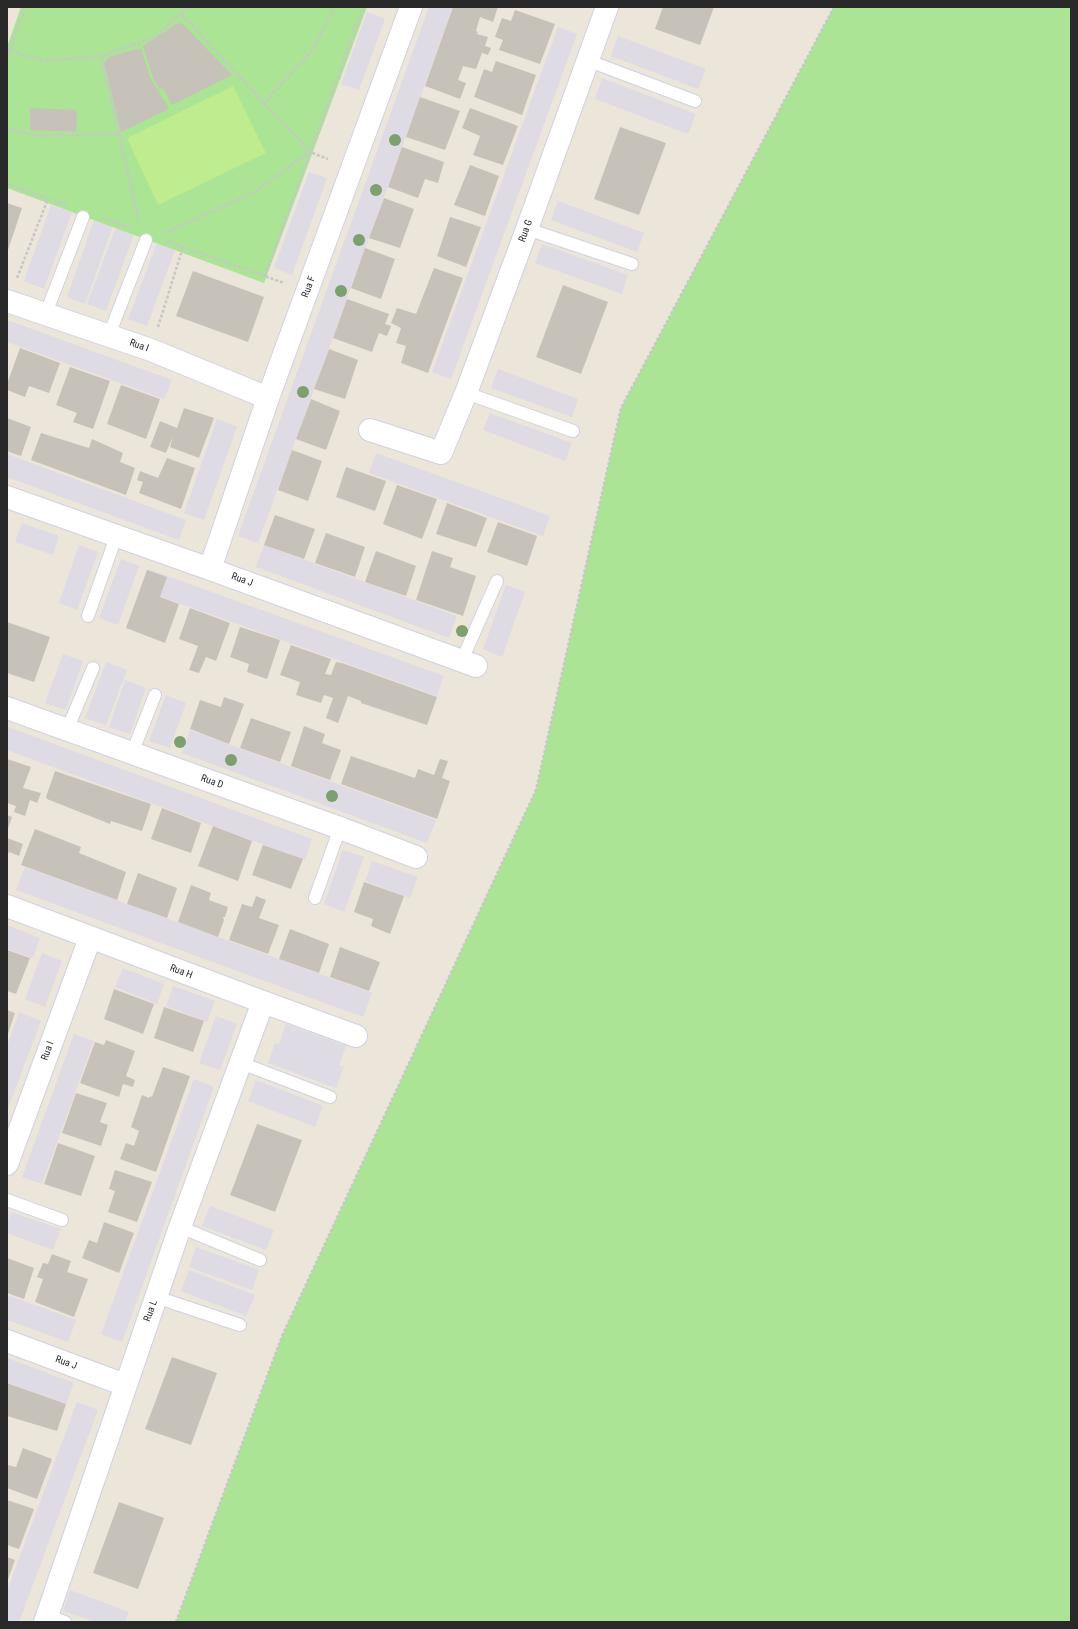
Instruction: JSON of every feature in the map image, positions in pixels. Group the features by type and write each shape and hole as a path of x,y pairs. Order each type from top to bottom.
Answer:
{"street":[{"name":"Rua F","path":"210,568 268,398 410,7"},
{"name":"Rua G","path":"370,430 441,453 466,393 589,61 607,7"},
{"name":"Rua I","path":"8,301 151,350 268,398"},
{"name":"Rua J","path":"7,497 116,537 210,568 469,663"},
{"name":"Rua D","path":"7,708 340,828 416,857"},
{"name":"Rua H","path":"7,906 356,1036"},
{"name":"Rua I","path":"7,1164 90,938"},
{"name":"Rua L","path":"52,1620 125,1385 180,1228 263,1002"},
{"name":"Rua J","path":"7,1341 125,1385"}],"lane":[{"path":"589,61 696,101"},
{"path":"46,313 83,217"},
{"path":"527,228 632,264"},
{"path":"109,335 146,240"},
{"path":"466,393 573,431"},
{"path":"88,616 116,537"},
{"path":"469,663 497,581"},
{"path":"67,730 93,668"},
{"path":"132,753 155,695"},
{"path":"314,898 340,828"},
{"path":"241,1063 330,1098"},
{"path":"7,1200 62,1220"},
{"path":"180,1228 260,1260"},
{"path":"156,1297 240,1325"}],"path":[{"path":"7,58 8,50 25,7"},
{"path":"8,50 42,61 101,56 153,38 182,15 189,7"},
{"path":"263,104 312,51 334,7"},
{"path":"265,276 363,7"},
{"path":"176,1622 282,1336 536,790 621,408 834,7"},
{"path":"182,15 263,104 310,152 351,168"},
{"path":"101,56 139,224"},
{"path":"7,129 39,136 119,134"},
{"path":"160,232 172,230 253,193 310,152"},
{"path":"8,301 48,199"},
{"path":"151,350 183,247"}],"shaded area":[{"path":"429,7 453,7 258,543 238,536"},
{"path":"367,12 385,19 359,90 341,84"},
{"path":"558,27 577,34 451,379 432,372"},
{"path":"618,36 706,69 698,89 611,56"},
{"path":"602,78 696,114 688,134 595,99"},
{"path":"309,172 327,178 292,275 274,268"},
{"path":"558,201 644,233 637,252 551,220"},
{"path":"51,205 72,212 44,289 24,281"},
{"path":"94,220 113,226 85,304 67,297"},
{"path":"116,227 134,234 106,311 87,304"},
{"path":"157,243 175,250 147,326 128,319"},
{"path":"542,244 628,275 622,294 535,263"},
{"path":"7,320 172,380 164,399 7,342"},
{"path":"498,369 578,399 572,417 491,388"},
{"path":"490,413 572,443 565,461 483,430"},
{"path":"217,419 237,427 204,520 184,513"},
{"path":"376,453 550,516 543,536 369,473"},
{"path":"7,454 186,520 179,540 7,477"},
{"path":"22,523 59,536 53,555 15,542"},
{"path":"79,545 98,552 77,610 59,603"},
{"path":"264,545 457,616 449,638 256,567"},
{"path":"121,559 139,566 118,625 99,618"},
{"path":"148,569 444,676 437,696 140,589"},
{"path":"506,585 525,592 502,657 483,649"},
{"path":"63,654 83,661 66,710 45,703"},
{"path":"106,662 127,670 106,725 85,718"},
{"path":"125,680 146,688 130,734 109,727"},
{"path":"166,695 186,703 170,748 149,741"},
{"path":"8,727 312,839 305,860 7,750"},
{"path":"190,730 436,820 427,843 182,753"},
{"path":"343,850 364,857 344,912 324,904"},
{"path":"372,861 418,877 410,898 365,881"},
{"path":"25,867 372,993 363,1017 16,890"},
{"path":"7,925 40,938 33,958 7,949"},
{"path":"42,953 62,961 45,1007 25,999"},
{"path":"123,968 164,984 157,1004 115,987"},
{"path":"173,986 215,1001 207,1022 166,1006"},
{"path":"19,1012 41,1021 7,1111 7,1046"},
{"path":"216,1016 237,1024 220,1070 199,1063"},
{"path":"286,1024 346,1046 339,1065 344,1067 336,1088 268,1063 275,1043 279,1044"},
{"path":"74,1034 94,1041 42,1184 22,1177"},
{"path":"194,1079 214,1087 122,1342 101,1334"},
{"path":"256,1080 323,1106 315,1127 248,1101"},
{"path":"210,1206 274,1230 266,1250 202,1226"},
{"path":"11,1212 61,1229 53,1250 7,1233 7,1223"},
{"path":"196,1247 259,1270 252,1290 189,1267"},
{"path":"189,1270 255,1295 246,1316 181,1291"},
{"path":"7,1295 76,1320 68,1342 7,1320"},
{"path":"7,1358 74,1383 66,1404 7,1382"},
{"path":"77,1402 98,1410 19,1622 7,1622 7,1591"},
{"path":"70,1590 129,1612 125,1622 95,1622 63,1611"}],"green space":[{"path":"21,7 367,7 264,283 7,188 7,47"},
{"path":"834,7 1071,7 1071,1622 176,1622 282,1336 536,790 621,408"},
{"path":"233,86 266,153 158,205 127,138"}],"building":[{"path":"453,7 498,7 493,22 480,17 476,31 478,32 477,34 488,37 485,46 491,48 488,55 482,53 476,69 463,66 458,80 466,83 460,99 425,86"},
{"path":"663,7 714,7 700,45 655,29"},
{"path":"515,10 555,24 540,64 499,50 503,40 495,37 502,18 511,21"},
{"path":"178,23 184,25 232,75 172,105 163,88 159,89 152,75 143,46"},
{"path":"141,48 150,77 169,109 121,132 104,63 109,57"},
{"path":"496,61 536,75 522,115 474,97 484,69 492,72"},
{"path":"420,97 460,111 445,150 406,137"},
{"path":"30,108 77,110 76,132 30,130"},
{"path":"470,108 518,126 503,165 473,155 480,136 462,128"},
{"path":"620,127 666,143 639,215 594,199"},
{"path":"402,147 444,162 438,183 425,179 418,198 388,187"},
{"path":"470,165 499,176 485,216 454,205"},
{"path":"384,198 414,209 400,248 369,238"},
{"path":"7,203 22,208 7,253"},
{"path":"450,217 481,227 466,267 437,256"},
{"path":"365,248 395,259 381,299 351,288"},
{"path":"434,268 463,278 428,373 401,363 406,346 396,343 401,328 391,323 397,308 416,314"},
{"path":"193,271 264,297 248,342 176,316"},
{"path":"563,285 608,302 581,374 536,357"},
{"path":"347,299 389,314 385,324 391,326 387,336 379,333 372,352 333,338"},
{"path":"20,348 60,363 49,393 29,386 25,397 7,390 7,384"},
{"path":"329,349 358,360 345,399 314,389"},
{"path":"70,367 110,381 93,429 73,422 77,413 56,405"},
{"path":"121,385 160,399 146,439 107,424"},
{"path":"311,399 340,411 326,450 296,439"},
{"path":"184,408 214,418 199,458 170,447 173,436 166,453 150,447 160,421 177,428"},
{"path":"7,418 31,427 21,456 7,451"},
{"path":"41,433 89,448 92,439 123,453 120,462 135,468 126,495 31,460"},
{"path":"292,450 322,461 308,501 278,490"},
{"path":"167,458 195,468 181,509 139,493 143,482 137,480 140,471 158,478"},
{"path":"346,467 386,481 375,511 336,497"},
{"path":"397,485 437,499 422,539 383,524"},
{"path":"447,503 487,518 476,547 436,534"},
{"path":"275,515 315,529 304,559 264,545"},
{"path":"498,522 537,536 527,566 487,552"},
{"path":"326,533 365,547 355,577 315,563"},
{"path":"376,551 416,566 406,596 365,582"},
{"path":"432,551 453,558 450,567 476,576 463,616 416,600"},
{"path":"147,570 167,577 160,597 179,604 165,643 126,628"},
{"path":"190,608 230,623 216,661 206,657 199,673 189,670 198,646 179,639"},
{"path":"7,622 50,637 34,682 7,673"},
{"path":"240,627 280,640 267,679 247,672 249,664 230,657"},
{"path":"291,645 331,659 325,674 331,675 336,662 342,663 437,697 427,725 361,703 361,701 348,696 338,723 326,718 333,698 324,695 321,703 296,695 300,682 280,675"},
{"path":"224,697 244,704 229,744 190,729 200,700 221,707"},
{"path":"251,718 291,732 280,762 240,748"},
{"path":"304,726 325,734 322,743 341,750 330,780 291,766"},
{"path":"351,756 415,778 418,769 434,775 440,759 448,761 442,778 450,781 437,819 341,784"},
{"path":"7,759 31,767 23,788 41,793 37,803 30,800 25,816 14,812 16,806 7,803"},
{"path":"55,771 151,804 142,831 111,821 110,824 47,799 46,797"},
{"path":"162,808 201,823 191,853 151,839"},
{"path":"7,815 12,817 7,832"},
{"path":"213,826 252,841 238,881 198,866"},
{"path":"35,829 81,847 79,853 126,872 117,900 21,865"},
{"path":"7,838 23,844 19,856 9,852 7,856"},
{"path":"263,845 303,859 291,889 252,875"},
{"path":"138,873 177,888 167,918 127,904"},
{"path":"364,882 404,896 390,934 371,926 373,919 354,912"},
{"path":"191,885 211,893 209,900 228,907 225,917 223,917 224,920 218,937 178,922"},
{"path":"256,896 266,900 259,918 279,925 268,954 229,940 242,904 252,907"},
{"path":"290,929 329,944 319,973 279,959"},
{"path":"340,947 380,962 369,991 330,977"},
{"path":"7,950 30,958 16,994 7,991"},
{"path":"114,989 154,1004 143,1034 104,1019"},
{"path":"164,1007 204,1021 193,1052 154,1038"},
{"path":"7,1010 15,1013 7,1037"},
{"path":"106,1040 135,1051 126,1076 135,1080 133,1087 123,1084 119,1097 80,1083 95,1042 104,1045"},
{"path":"163,1067 190,1076 156,1172 120,1159 126,1143 134,1146 139,1131 131,1127 142,1095 149,1098 150,1096 152,1097"},
{"path":"76,1093 107,1103 100,1122 108,1125 101,1146 62,1133"},
{"path":"257,1124 302,1140 275,1212 230,1195"},
{"path":"58,1143 95,1156 81,1196 44,1184"},
{"path":"115,1170 152,1182 137,1222 108,1212 115,1191 109,1189"},
{"path":"104,1222 134,1233 119,1273 82,1258 89,1240 97,1243"},
{"path":"52,1254 71,1261 67,1272 88,1279 74,1317 35,1302 43,1279 37,1277 43,1263 48,1264"},
{"path":"7,1258 34,1268 24,1299 7,1293"},
{"path":"172,1357 217,1373 191,1445 145,1429"},
{"path":"7,1383 66,1404 57,1431 7,1416"},
{"path":"23,1448 52,1459 37,1499 7,1488 8,1465 16,1467"},
{"path":"7,1500 34,1509 19,1549 7,1545"},
{"path":"119,1502 164,1518 138,1589 93,1573"},
{"path":"7,1557 15,1560 7,1582"}]}
